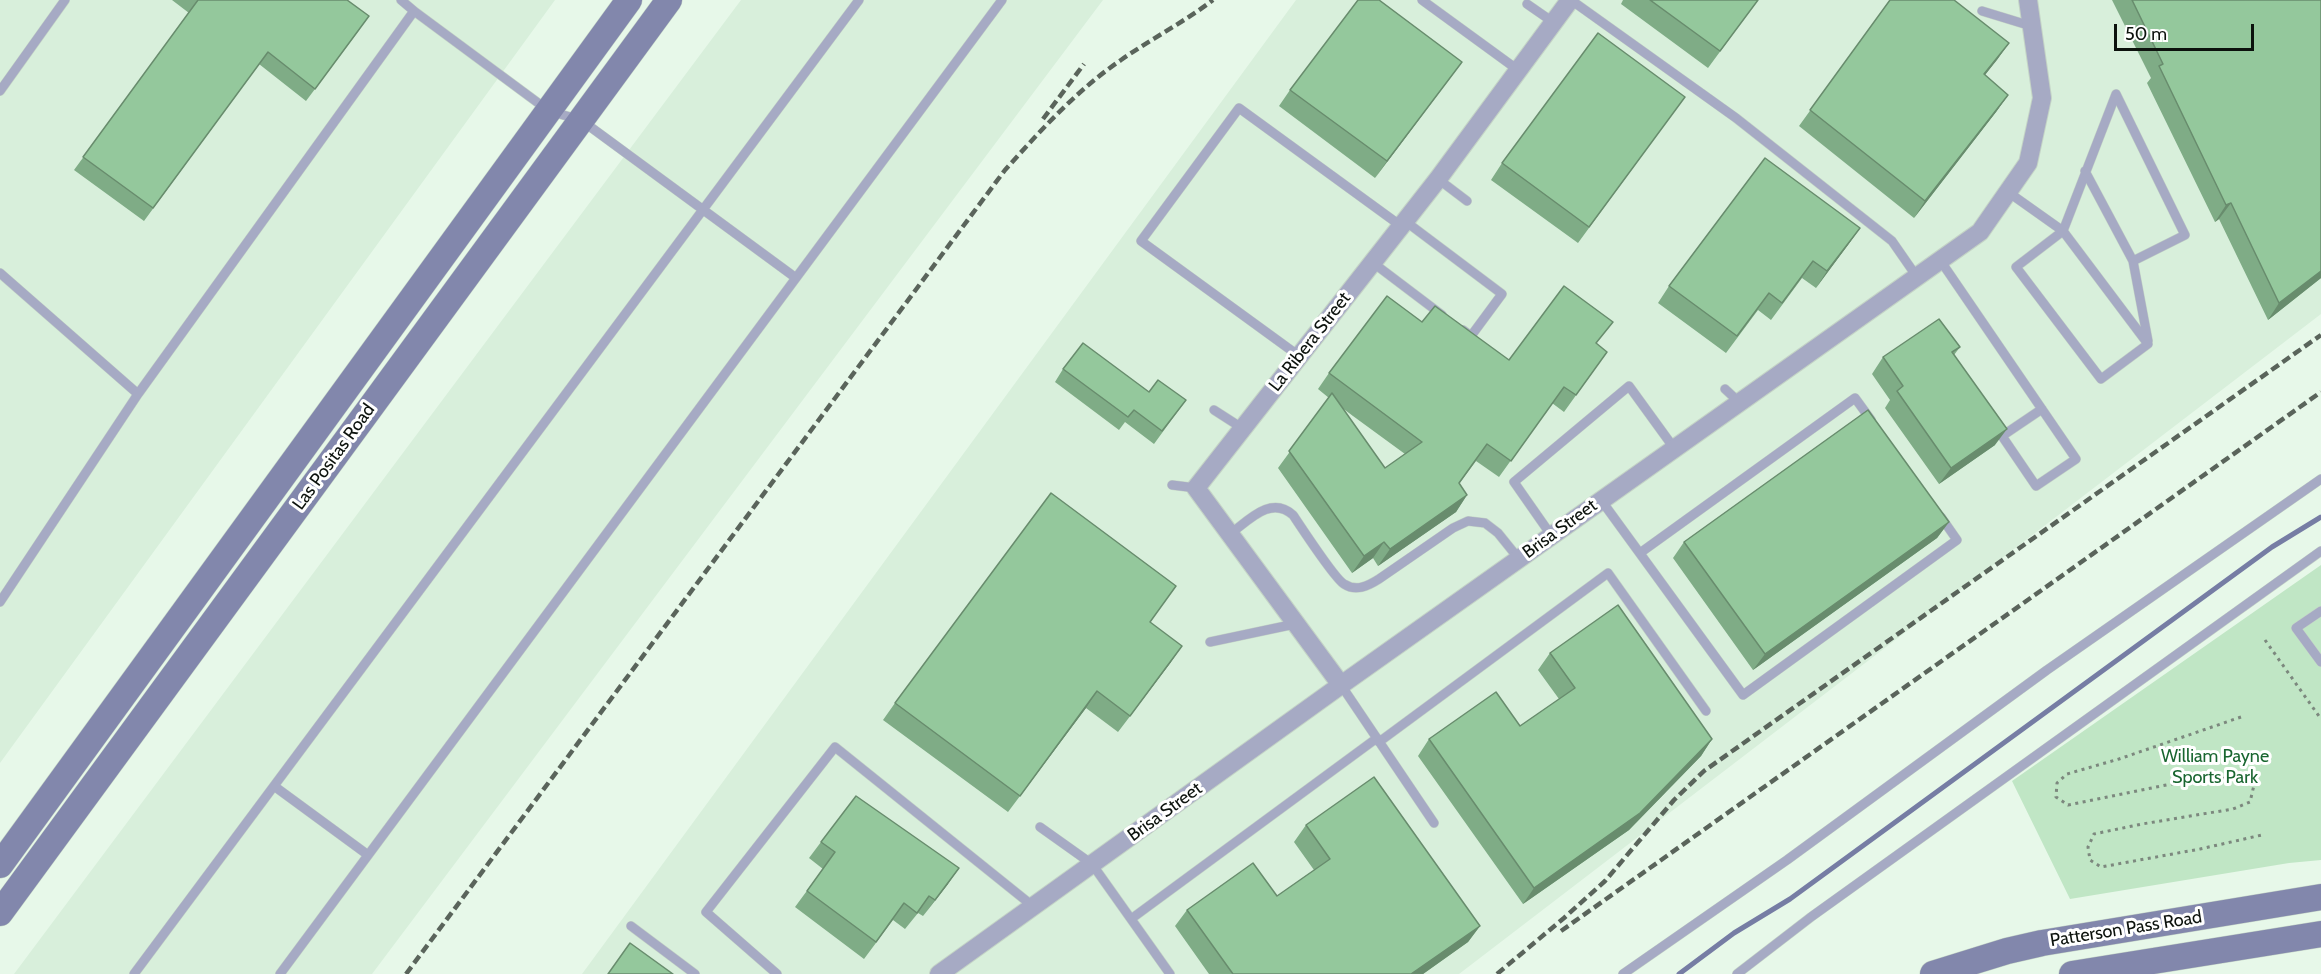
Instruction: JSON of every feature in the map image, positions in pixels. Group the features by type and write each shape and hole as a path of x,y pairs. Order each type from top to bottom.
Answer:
{"main road":[{"name":"Las Positas Road","path":"0,865 629,0"},
{"name":"Las Positas Road","path":"0,914 669,0"},
{"name":"Patterson Pass Road","path":"1933,974 2007,951 2042,943 2321,897"},
{"name":"Patterson Pass Road","path":"2072,974 2321,934"}],"street":[{"name":"La Ribera Street","path":"1196,488 1438,179 1570,0"},
{"name":"Brisa Street","path":"939,974 1341,685 1980,232 2028,163 2042,98 2028,0"},
{"path":"1196,488 1341,685"}],"lane":[{"path":"0,91 65,0"},
{"path":"401,0 549,111 580,120 796,278"},
{"path":"134,974 859,0"},
{"path":"280,974 1002,0"},
{"path":"1422,0 1518,69"},
{"path":"1570,0 1736,118 1892,241 1917,277"},
{"path":"1527,4 1553,22"},
{"path":"0,602 138,394 414,11"},
{"path":"1982,11 2031,26"},
{"path":"2133,261 2185,235 2116,94 2062,231 2016,267 2101,380 2148,344"},
{"path":"1299,356 1141,241 1239,108 1502,294 1471,336 1372,262"},
{"path":"2085,171 2133,261 2148,344"},
{"path":"1438,179 1467,201"},
{"path":"2008,192 2062,231 2148,344"},
{"path":"1940,260 2042,409 2076,459 2036,486 2002,436 2042,409"},
{"path":"0,273 138,394"},
{"path":"1551,536 1514,482 1629,386 1674,448"},
{"path":"1725,389 1739,402"},
{"path":"1640,553 1855,398 1875,426"},
{"path":"1214,410 1242,428"},
{"path":"1623,974 1787,860 2047,670 2321,479"},
{"path":"1172,485 1196,488"},
{"path":"1601,500 1743,695 1958,540 1937,512"},
{"path":"1230,534 1264,510 1276,506 1284,508 1293,515 1343,584 1358,588 1366,587 1453,528 1468,521 1485,523 1498,533 1519,559"},
{"path":"1737,974 1810,917 2321,551"},
{"path":"1131,919 1608,573 1706,711"},
{"path":"2321,610 2296,628 2321,662"},
{"path":"1210,642 1295,624"},
{"path":"1341,685 1434,823"},
{"path":"777,974 706,912 835,747 1035,907"},
{"path":"274,786 368,855"},
{"path":"1040,826 1092,864 1170,974"},
{"path":"631,926 694,974"}],"path":[{"path":"2265,640 2321,719"},
{"path":"2276,667 2279,660"},
{"path":"2241,717 2119,759 2067,774 2058,783 2056,797 2068,805 2171,784 2245,776 2254,785 2250,802 2233,809 2094,834 2088,847 2090,860 2101,867 2262,835"}],"shaded area":[{"path":"0,0 555,0 0,763"},
{"path":"741,0 1103,0 372,974 14,974"},
{"path":"1296,0 2321,0 2321,314 1459,974 582,974"}],"green space":[{"name":"William Payne Sports Park","path":"2321,565 2321,860 2289,863 2070,899 2012,781"}],"building":[{"path":"198,0 347,0 369,16 315,89 268,52 153,208 83,157"},
{"path":"1358,0 1379,0 1462,62 1387,161 1290,90"},
{"path":"1650,0 1758,0 1720,51"},
{"path":"1890,0 1954,0 2009,43 1984,74 2008,95 1925,201 1810,110"},
{"path":"2132,0 2321,0 2321,271 2279,303 2231,203 2226,205 2159,66 2163,64"},
{"path":"1598,33 1685,97 1589,227 1502,163"},
{"path":"1765,158 1860,228 1827,271 1813,261 1782,303 1769,293 1737,336 1669,286"},
{"path":"1564,286 1613,322 1596,343 1607,352 1576,395 1564,387 1511,461 1487,444 1459,483 1467,495 1390,549 1384,542 1364,556 1289,451 1332,393 1385,468 1422,442 1329,373 1387,296 1422,322 1435,306 1509,360"},
{"path":"1939,319 1960,347 1952,352 2007,429 1951,468 1897,391 1903,386 1883,357"},
{"path":"1083,343 1149,392 1158,380 1186,400 1162,431 1134,410 1128,417 1063,369"},
{"path":"1868,410 1949,522 1765,654 1684,542"},
{"path":"1051,493 1176,586 1150,622 1182,646 1130,716 1097,691 1020,796 895,703"},
{"path":"1618,605 1712,739 1640,813 1534,888 1429,739 1496,692 1520,726 1575,688 1550,653"},
{"path":"1374,777 1480,926 1411,974 1233,974 1187,910 1253,863 1277,896 1330,859 1306,825"},
{"path":"856,796 959,868 935,900 929,896 917,913 904,903 876,942 807,891 835,852 821,842"},
{"path":"630,943 673,974 608,974"}],"waterway":[{"path":"1679,974 1734,933 1790,899 2272,547 2321,517"}],"railway":[{"path":"406,974 1005,170 1089,84 1121,60 1213,0"},
{"path":"1043,119 1084,64"},
{"path":"1497,974 1605,881 1674,800 1704,771 2321,335"},
{"path":"1561,931 2321,392"}]}
